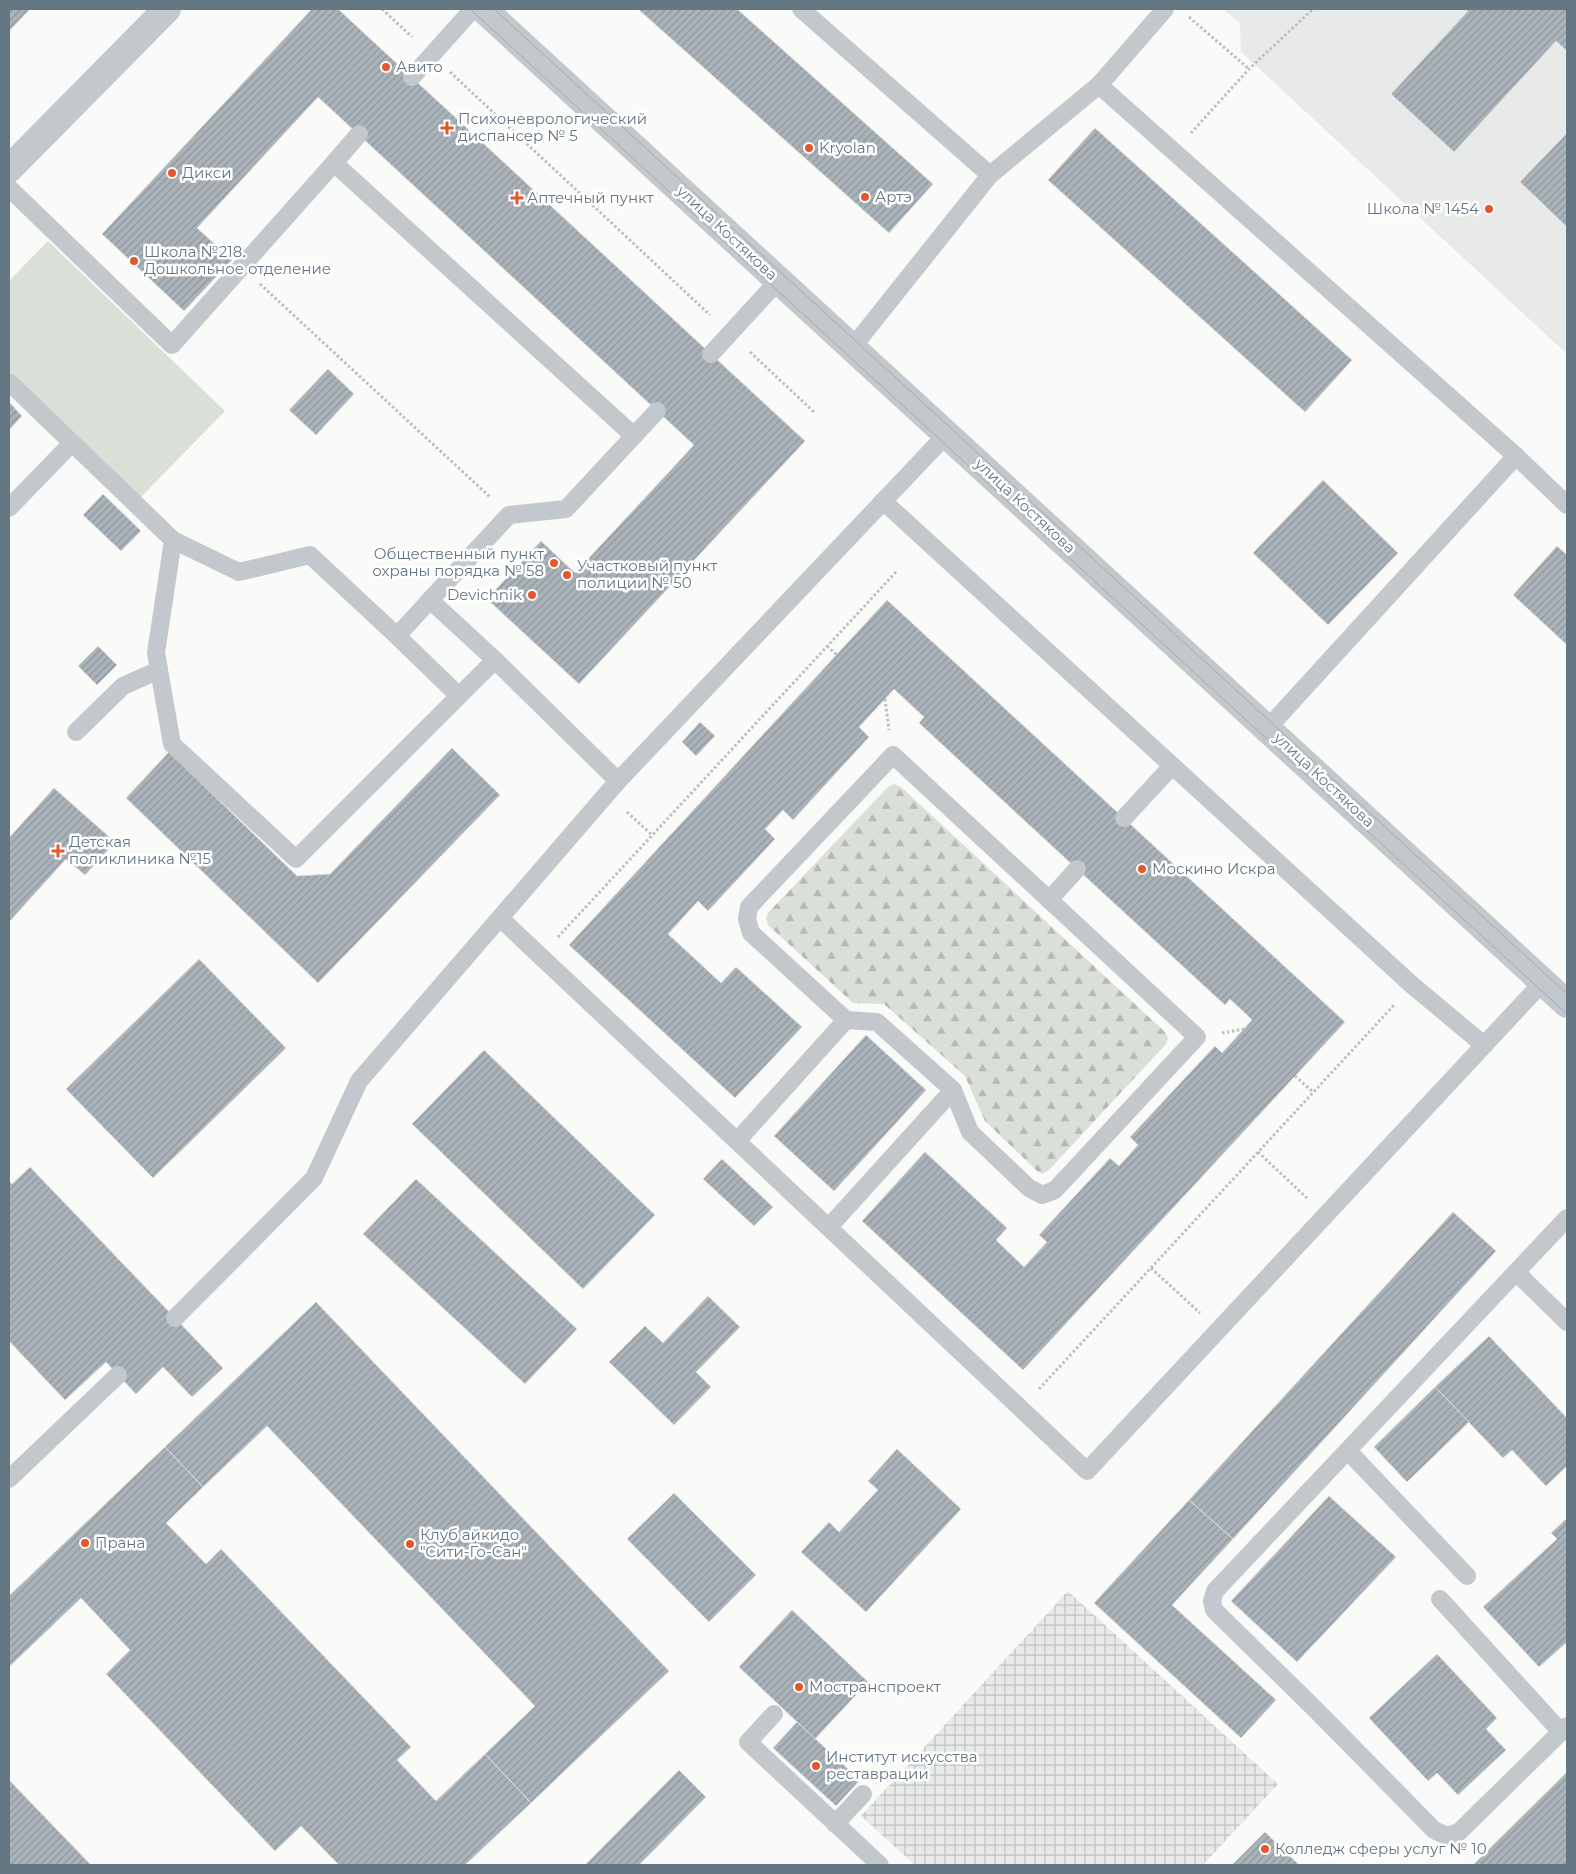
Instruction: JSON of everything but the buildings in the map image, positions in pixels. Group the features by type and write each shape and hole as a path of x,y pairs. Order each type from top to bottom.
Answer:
{"street":[{"path":"9,168 166,9"},
{"name":"улица Костякова","path":"483,9 1567,1004"}],"lane":[{"path":"412,77 473,9"},
{"path":"801,9 990,175"},
{"path":"852,348 990,175 1099,85 1165,9"},
{"path":"1099,85 1516,456 1567,504"},
{"path":"9,188 172,345 359,134"},
{"path":"334,163 634,436"},
{"path":"711,354 779,280"},
{"path":"9,382 173,540 239,572 310,555 459,696"},
{"path":"397,636 509,515 566,509 657,411"},
{"path":"175,1318 314,1178 359,1081 612,787 946,434"},
{"path":"9,508 72,443"},
{"path":"1267,729 1516,456"},
{"path":"883,501 1412,986 1484,1045"},
{"path":"173,540 156,653 172,744 296,860 495,660"},
{"path":"430,600 495,660 612,787"},
{"path":"76,732 123,686 158,670"},
{"path":"893,755 1049,900 1197,1037 1056,1190 1042,1195 1029,1188 970,1132 953,1090 877,1022 846,1020 751,933 747,919 749,907 893,755"},
{"path":"1124,818 1172,766"},
{"path":"1049,900 1077,869"},
{"path":"500,918 1087,1471 1543,982"},
{"path":"737,1141 846,1020"},
{"path":"829,1227 953,1090"},
{"path":"1440,1600 1564,1729 1459,1832 1447,1836 1434,1830 1214,1610 1212,1601 1215,1590 1567,1218"},
{"path":"1516,1272 1567,1322"},
{"path":"9,1479 118,1374"},
{"path":"1348,1451 1467,1576"},
{"path":"774,1714 748,1742 880,1865"},
{"path":"835,1824 862,1794"}],"path":[{"path":"382,9 814,412"},
{"path":"1173,152 1249,69 1313,9"},
{"path":"1186,15 1249,69"},
{"path":"241,267 509,515"},
{"path":"541,956 896,572"},
{"path":"827,646 837,655"},
{"path":"612,787 652,835"},
{"path":"1021,1408 1412,986"},
{"path":"1295,1076 1313,1092"},
{"path":"1258,1152 1325,1215"},
{"path":"1150,1268 1218,1330"}],"shaded area":[{"name":"Школа № 1454","path":"1223,9 1567,9 1567,354 1241,52 1240,23"},
{"path":"1068,1591 1278,1784 1203,1865 915,1865 861,1816"}],"green space":[{"path":"48,241 225,411 140,498 9,371 9,281"},
{"path":"894,784 901,787 1165,1032 1168,1038 1166,1044 1049,1170 1042,1174 985,1121 965,1076 884,1004 853,1003 768,925 766,918 768,913 887,788"}],"tram line":[{"path":"470,9 1567,1014"},
{"path":"494,9 1567,994"}],"place":[{"name":"Авито","path":"386,67"},
{"name":"Психоневрологический диспансер № 5","path":"447,128"},
{"name":"Kryolan","path":"809,148"},
{"name":"Дикси","path":"172,173"},
{"name":"Артэ","path":"865,197"},
{"name":"Аптечный пункт","path":"517,198"},
{"name":"Школа № 1454","path":"1489,209"},
{"name":"Школа №218. Дошкольное отделение","path":"134,261"},
{"name":"Общественный пункт охраны порядка № 58","path":"554,563"},
{"name":"Участковый пункт полиции № 50","path":"567,575"},
{"name":"Devichnik","path":"532,595"},
{"name":"Детская поликлиника №15","path":"58,851"},
{"name":"Москино Искра","path":"1142,869"},
{"name":"Прана","path":"85,1543"},
{"name":"Клуб айкидо \"Сити-Го-Сан\"","path":"410,1544"},
{"name":"Мостранспроект","path":"799,1687"},
{"name":"Институт искусства реставрации","path":"816,1766"},
{"name":"Колледж сферы услуг № 10","path":"1265,1849"}]}
